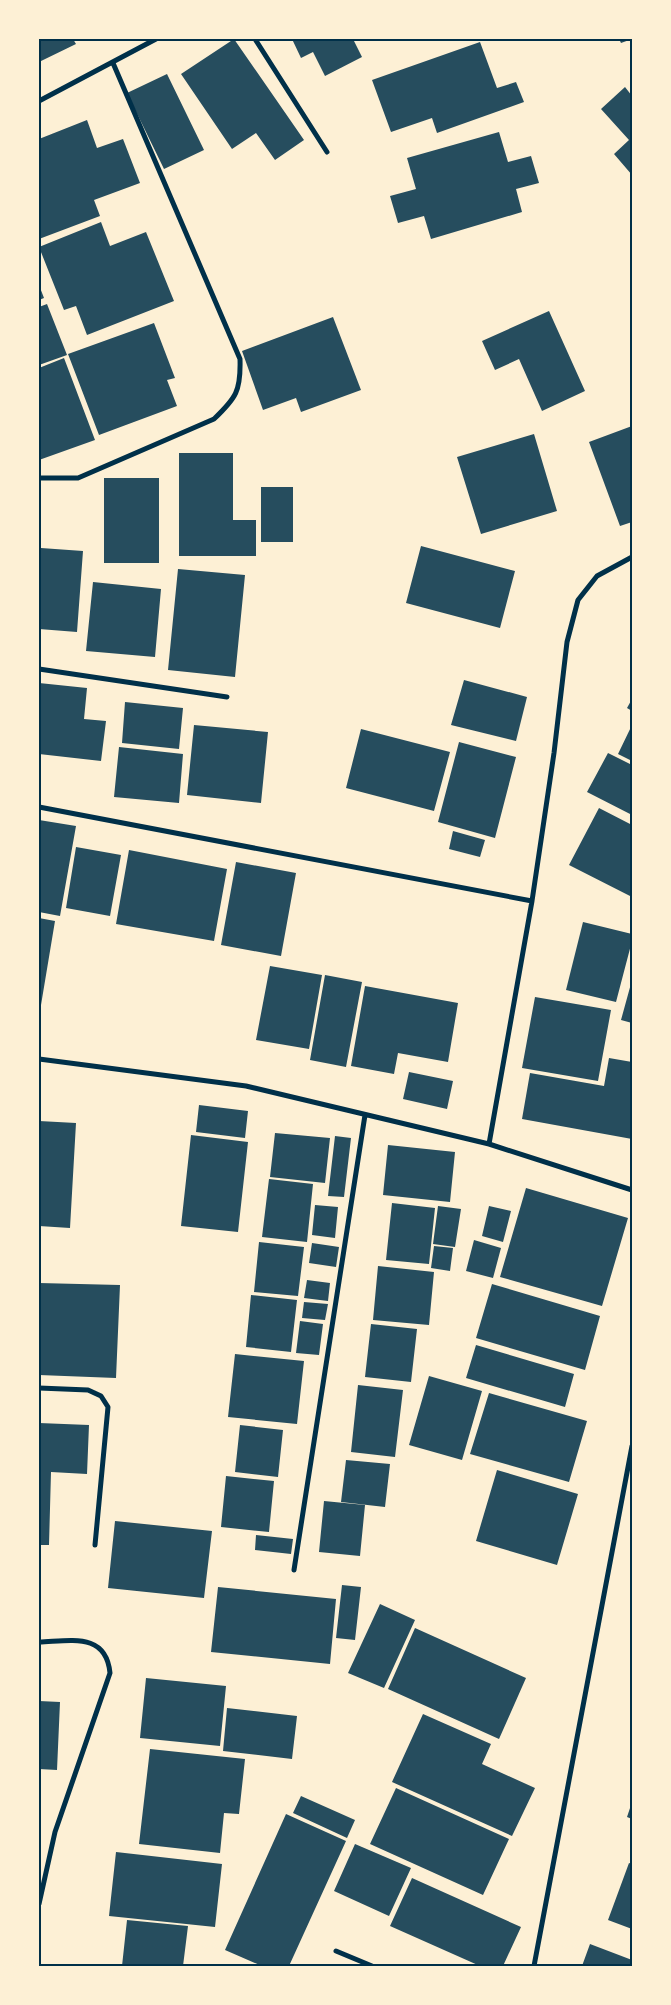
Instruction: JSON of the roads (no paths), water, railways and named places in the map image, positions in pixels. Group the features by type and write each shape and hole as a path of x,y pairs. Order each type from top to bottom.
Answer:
{"street":[{"path":"39,100 156,39"},
{"path":"255,39 327,152"},
{"path":"39,478 78,478 214,419 231,403 241,381 240,360 113,63"},
{"path":"489,1144 532,902 554,753 567,642 578,600 597,576 632,557"},
{"path":"39,669 227,697"},
{"path":"39,807 532,902"},
{"path":"39,1059 246,1086 489,1144 632,1190"},
{"path":"294,1570 365,1115"},
{"path":"39,1388 88,1390 101,1396 108,1407 95,1545"},
{"path":"534,1966 632,1446"},
{"path":"39,1642 81,1641 97,1645 105,1652 109,1661 110,1674 56,1832 39,1904"},
{"path":"336,1951 372,1966"}]}
